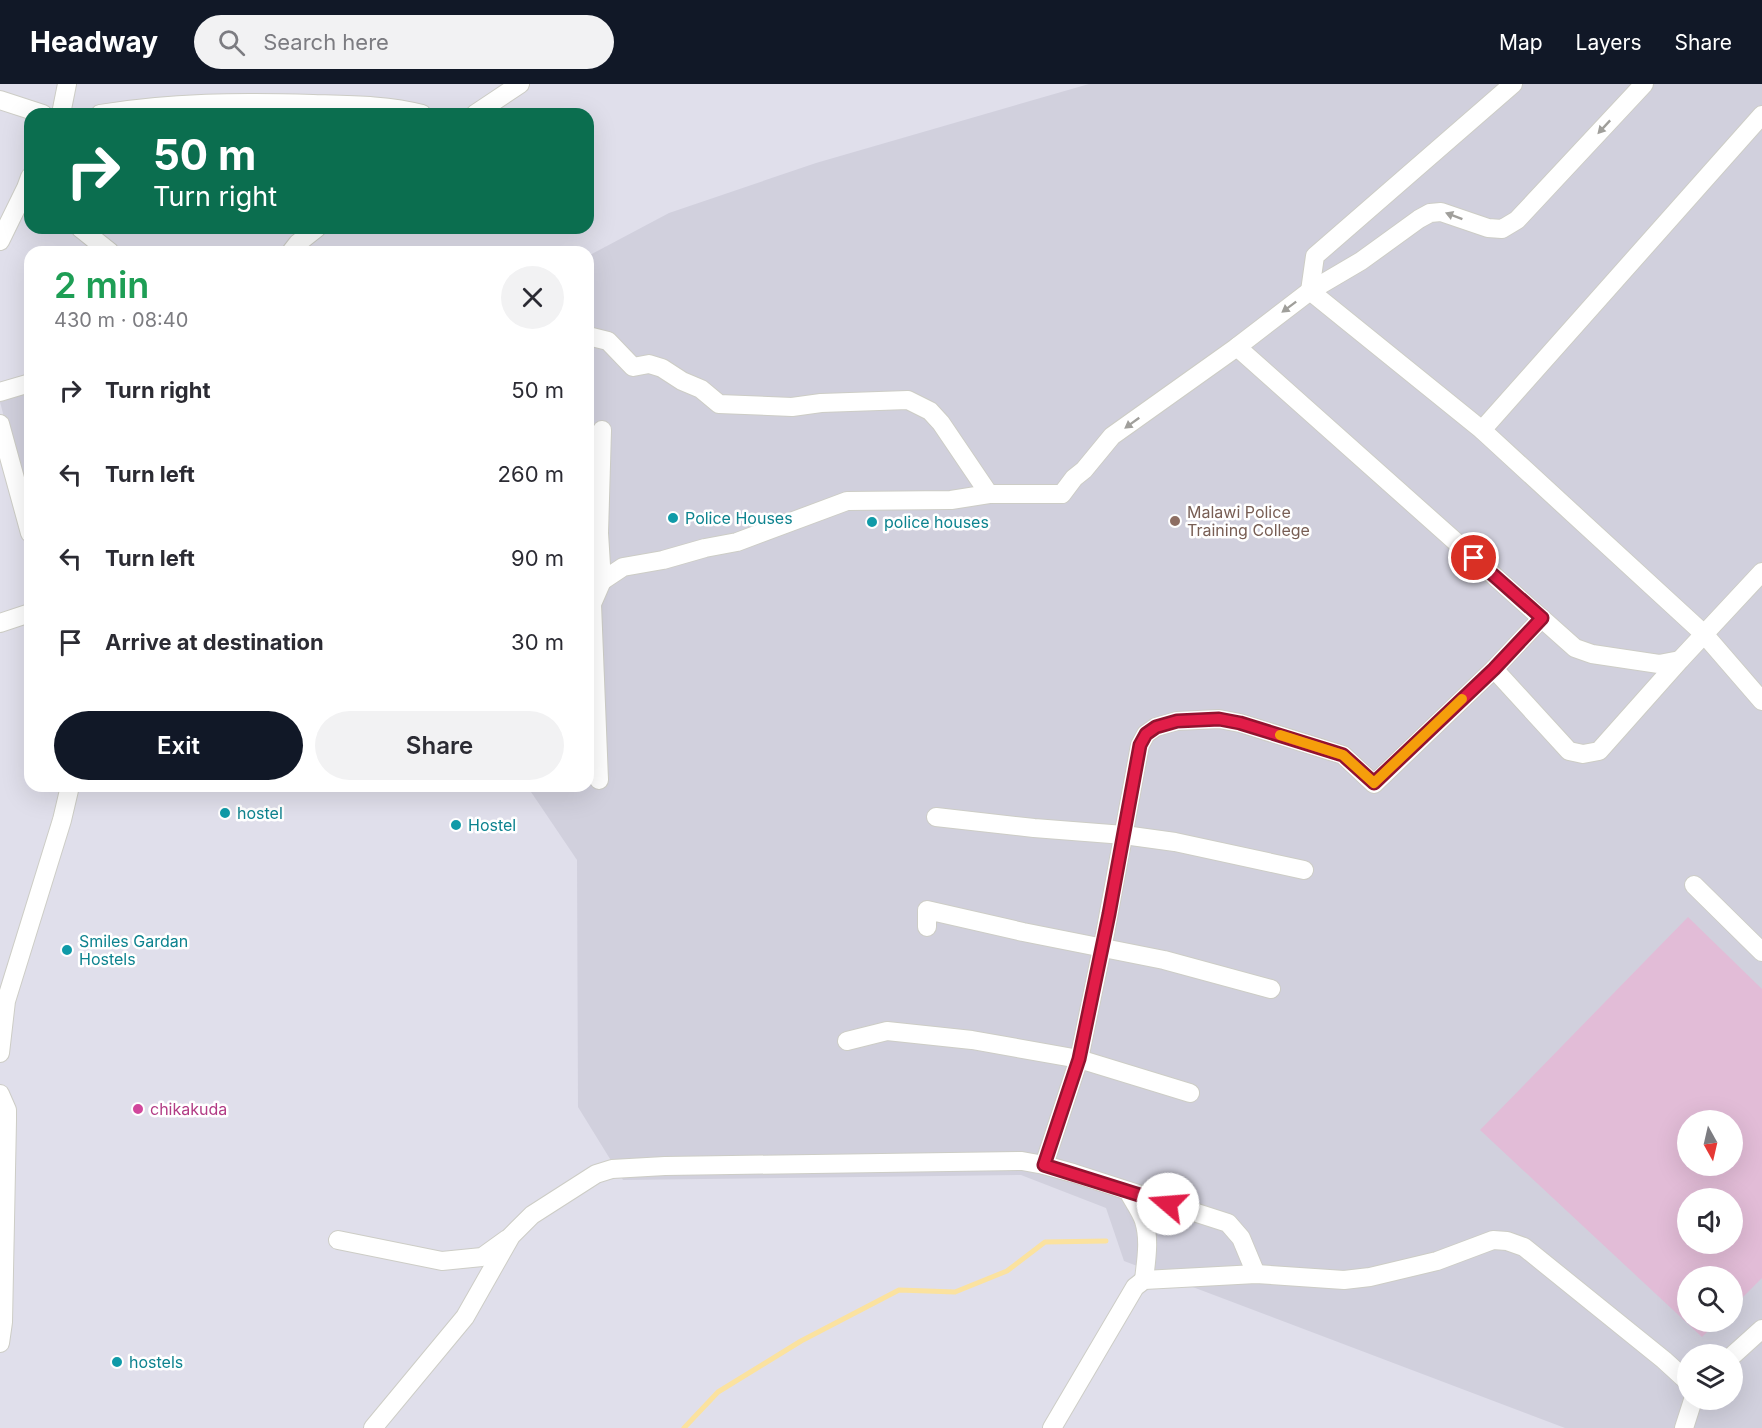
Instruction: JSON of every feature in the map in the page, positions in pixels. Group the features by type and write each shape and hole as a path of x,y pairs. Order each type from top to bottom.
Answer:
{"street":[{"path":"62,108 67,84"},
{"path":"484,108 520,84"},
{"path":"1310,291 1315,256 1513,84"},
{"path":"594,599 602,581 623,567 737,542 847,501 951,500 990,494 1062,494 1112,436 1310,291 1361,261 1419,219 1430,213 1442,212 1488,228 1502,228 1517,220 1644,84"},
{"path":"0,100 25,108"},
{"path":"144,108 250,102 376,108"},
{"path":"1482,430 1762,115"},
{"path":"0,241 24,195"},
{"path":"88,234 102,246"},
{"path":"296,246 309,234"},
{"path":"1310,291 1482,430 1704,634 1762,701"},
{"path":"594,338 608,342 633,367 649,364 662,368 682,381 701,389 719,404 792,407 883,400 908,400 916,403 930,411 941,423 990,494"},
{"path":"1237,346 1575,648 1592,654 1659,664 1680,660"},
{"path":"0,392 24,385"},
{"path":"0,424 24,511"},
{"path":"594,521 602,430"},
{"path":"594,537 602,581"},
{"path":"1494,669 1569,751 1583,754 1599,751 1762,572"},
{"path":"0,623 24,615"},
{"path":"1044,1165 1079,1059 1140,745 1146,734 1156,727 1177,721 1219,719 1240,723 1343,755 1374,783 1494,669 1542,618"},
{"path":"594,663 598,780"},
{"path":"0,1053 6,1001 69,792"},
{"path":"936,817 1175,842 1304,870"},
{"path":"1694,885 1762,952"},
{"path":"927,927 927,910 1164,960 1271,989"},
{"path":"847,1041 887,1031 972,1040 1079,1059 1190,1094"},
{"path":"0,1094 7,1110 3,1322 0,1343"},
{"path":"338,1240 442,1261 482,1257 511,1236 532,1215 596,1174 612,1169 1001,1160 1044,1165 1228,1223 1240,1238 1256,1274"},
{"path":"1128,1191 1144,1219 1146,1230 1144,1280"},
{"path":"374,1428 465,1317 511,1236"},
{"path":"1052,1428 1135,1287 1144,1280 1256,1274 1344,1280 1370,1277 1437,1261 1492,1240 1524,1246 1677,1371"},
{"path":"1743,1346 1762,1329"},
{"path":"1684,1428 1690,1410"}],"shaded area":[{"name":"Malawi Police Training College","path":"1089,84 1762,84 1762,1428 1565,1428 1124,1261 1106,1208 1021,1175 623,1180 578,1107 577,860 531,792 594,792 594,253 669,213 816,163"},
{"path":"24,378 24,493 0,402 0,385"},
{"path":"1688,917 1762,989 1762,1278 1743,1297 1743,1266 1677,1266 1677,1314 1480,1130"},
{"path":"1697,1332 1707,1332 1702,1337"}],"waterway":[{"path":"684,1428 718,1392 801,1341 899,1290 955,1292 1007,1271 1045,1242 1106,1241"}],"slow traffic":[{"path":"1280,735 1343,755 1374,783 1462,699"}],"place":[{"name":"Police Houses","path":"673,518"},
{"name":"Malawi Police Training College","path":"1175,521"},
{"name":"police houses","path":"872,522"},
{"name":"hostel","path":"225,813"},
{"name":"Hostel","path":"456,825"},
{"name":"Smiles Gardan Hostels","path":"67,950"},
{"name":"chikakuda","path":"138,1109"},
{"name":"hostels","path":"117,1362"}],"route":[{"path":"1168,1204 1044,1165 1079,1059 1140,745 1146,734 1156,727 1177,721 1219,719 1240,723 1343,755 1374,783 1494,669 1542,618 1474,558"}]}
